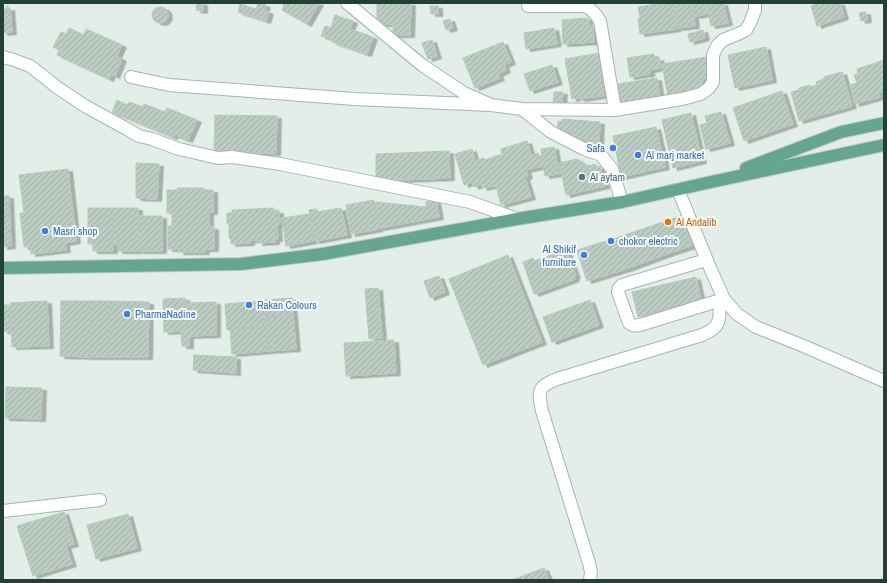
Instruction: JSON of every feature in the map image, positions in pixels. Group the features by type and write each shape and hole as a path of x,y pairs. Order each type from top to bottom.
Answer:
{"main road":[{"path":"711,182 841,132 884,123"},
{"path":"3,268 241,264 323,254 517,218 622,202 884,146"}],"street":[{"path":"347,3 422,65 464,93 491,105"},
{"path":"131,77 169,85 355,99 491,105 522,109 615,110 692,97 701,94 709,88 713,82 713,55 723,40 746,30 755,10 755,3"},
{"path":"528,6 585,6 590,8 595,13 600,21 615,110"},
{"path":"3,57 30,66 58,88 139,136 179,149 218,158 232,157 280,164 470,202 517,218"},
{"path":"522,109 551,132 601,155 612,169 622,202"},
{"path":"678,190 722,300 737,314 756,327 884,381"},
{"path":"706,260 625,284 619,288 618,292 629,323 636,326 722,300"},
{"path":"590,580 591,572 589,563 542,411 540,393 542,387 557,379 702,335 716,327 720,316 722,300"},
{"path":"3,511 100,500"}],"building":[{"path":"3,3 4,9 10,8 12,32 3,33"},
{"path":"197,3 203,3 203,11 196,10"},
{"path":"258,3 266,5 264,10 269,12 266,21 238,12 240,4 256,9"},
{"path":"284,3 319,3 307,24 282,10"},
{"path":"377,3 411,3 410,35 393,35 393,24 380,24 380,19 377,19"},
{"path":"673,3 677,29 640,34 638,7"},
{"path":"675,3 692,3 695,26 678,28"},
{"path":"705,3 707,14 695,16 693,5"},
{"path":"706,3 723,3 728,23 711,26"},
{"path":"819,3 828,3 829,5 840,3 844,17 817,26 811,6"},
{"path":"430,6 438,6 438,14 431,14"},
{"path":"160,7 166,9 168,15 166,21 160,23 154,21 152,15 154,9"},
{"path":"866,12 867,20 861,21 859,13"},
{"path":"335,15 353,21 350,29 373,37 367,54 332,42 332,39 321,36 325,26 331,28"},
{"path":"588,18 588,26 593,26 594,42 563,44 562,20"},
{"path":"450,19 453,28 446,30 443,21"},
{"path":"69,28 84,35 86,29 122,45 117,56 122,59 115,76 111,74 109,79 57,55 59,50 53,47 61,32 66,34"},
{"path":"554,28 557,44 526,49 524,33"},
{"path":"703,30 705,38 690,42 688,34"},
{"path":"432,40 437,56 428,59 422,43"},
{"path":"503,42 511,62 504,65 506,70 498,74 500,78 475,88 463,58"},
{"path":"766,47 772,80 735,88 728,55"},
{"path":"600,53 607,95 572,99 565,59"},
{"path":"654,54 655,59 659,58 661,68 650,70 650,74 630,77 627,58"},
{"path":"707,57 710,69 697,92 668,97 662,64"},
{"path":"884,60 884,91 879,93 880,97 855,104 850,85 857,83 854,75 858,74 857,69"},
{"path":"552,65 558,82 530,91 524,74"},
{"path":"842,72 852,106 799,121 791,92 810,85 810,87 817,85 816,82 824,79 824,77"},
{"path":"657,78 660,98 621,104 618,84"},
{"path":"782,91 793,124 744,141 733,108"},
{"path":"554,92 563,92 562,103 553,102"},
{"path":"117,100 127,105 129,102 143,107 144,104 165,112 167,108 197,120 188,140 174,135 173,137 112,112"},
{"path":"721,112 730,143 706,149 700,125 707,123 705,116"},
{"path":"691,113 702,161 673,168 662,120"},
{"path":"215,115 277,116 276,153 214,152"},
{"path":"562,119 600,122 599,144 587,143 587,140 574,138 574,133 557,131 558,121 562,122"},
{"path":"656,127 665,167 621,177 613,136"},
{"path":"527,141 531,155 538,153 543,166 526,170 528,176 525,178 531,197 501,205 496,186 493,187 485,160 502,154 501,149"},
{"path":"554,147 559,174 545,176 541,149"},
{"path":"472,149 475,161 484,158 492,186 483,188 481,184 474,187 472,182 464,185 455,154"},
{"path":"449,151 450,178 376,181 376,154"},
{"name":"Al aytam","path":"577,159 588,166 596,164 596,167 600,166 605,186 566,195 559,163"},
{"path":"136,163 159,164 157,199 136,198"},
{"path":"68,169 76,241 65,243 66,250 31,254 31,247 24,247 20,213 24,213 19,175"},
{"path":"177,188 204,188 204,190 213,190 213,212 209,212 209,227 214,227 214,249 205,249 205,252 179,252 179,249 168,249 168,226 172,226 172,213 167,213 167,190 177,190"},
{"path":"3,196 9,196 11,246 3,247"},
{"path":"374,200 379,229 351,234 346,205"},
{"path":"436,201 439,217 380,228 376,202 426,207 426,202"},
{"path":"88,208 113,208 113,251 93,251 93,244 88,244"},
{"path":"113,208 138,208 138,251 118,251 118,244 113,244"},
{"path":"274,208 274,211 279,211 280,224 277,225 278,239 275,239 275,242 258,243 258,240 250,240 250,243 231,244 231,239 229,238 229,224 227,224 227,213 232,213 232,210"},
{"path":"341,208 347,235 315,241 309,210 317,209 317,212"},
{"path":"309,214 313,241 286,246 282,218"},
{"path":"684,215 694,245 667,254 657,224"},
{"path":"139,216 162,216 162,251 139,251"},
{"path":"657,224 667,254 629,268 619,237"},
{"path":"619,237 629,268 587,281 577,250"},
{"path":"565,250 576,276 574,276 575,279 534,294 523,262 533,258 534,261"},
{"path":"508,255 542,342 483,365 449,279"},
{"path":"439,276 445,292 430,298 424,281"},
{"path":"696,277 701,301 638,317 632,292"},
{"path":"378,288 382,338 369,339 365,289"},
{"path":"185,298 186,331 164,332 163,299"},
{"path":"292,298 293,315 266,317 265,300"},
{"path":"590,300 599,325 552,342 543,317"},
{"path":"47,301 49,346 12,347 10,303"},
{"path":"61,301 91,301 90,357 60,356"},
{"path":"91,301 109,301 109,357 90,357"},
{"path":"109,301 149,302 148,357 109,357"},
{"path":"263,301 265,327 227,330 225,304"},
{"path":"216,302 216,335 189,336 189,346 182,346 181,332 187,332 187,303"},
{"path":"3,305 9,305 10,331 3,331"},
{"path":"293,315 296,349 268,351 266,317"},
{"path":"267,326 268,351 232,354 230,329"},
{"path":"394,340 396,373 346,376 344,343"},
{"path":"194,355 236,357 236,373 193,370"},
{"path":"6,387 42,388 41,419 5,418"},
{"path":"64,512 74,544 66,546 72,564 33,576 17,526"},
{"path":"128,514 137,548 96,559 87,525"},
{"path":"544,568 549,580 512,580"}],"place":[{"name":"Safa","path":"613,148"},
{"name":"Al marj market","path":"638,155"},
{"name":"Al aytam","path":"582,177"},
{"name":"Al Andalib","path":"668,222"},
{"name":"Masri shop","path":"45,231"},
{"name":"chokor electric","path":"611,241"},
{"name":"Al Shikif furniture","path":"584,255"},
{"name":"Rakan Colours","path":"249,305"},
{"name":"PharmaNadine","path":"127,314"}]}
